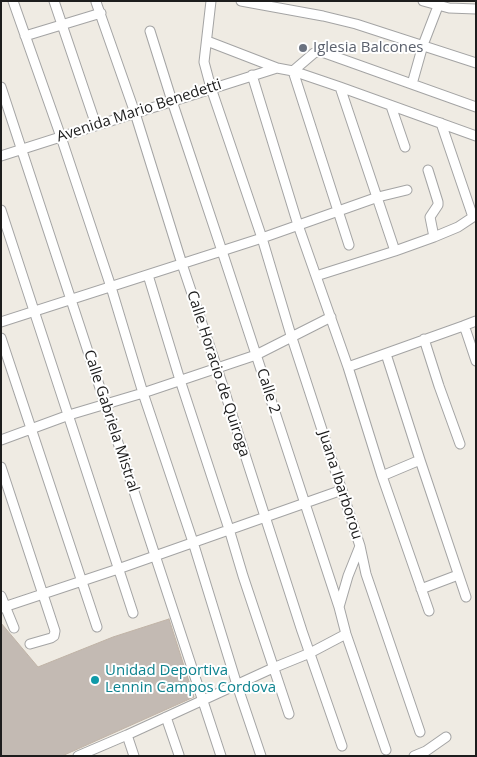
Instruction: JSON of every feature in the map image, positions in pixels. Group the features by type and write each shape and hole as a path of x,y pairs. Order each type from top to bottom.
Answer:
{"street":[{"path":"13,1 111,287 143,393 261,756"},
{"path":"54,1 96,125"},
{"name":"Juana Ibarborou","path":"211,1 204,62 360,546 366,574 420,732"},
{"path":"241,1 356,24 476,62"},
{"path":"423,1 439,3 449,8 476,9"},
{"name":"Calle Horacio de Quiroga","path":"96,2 101,12 265,517 342,746"},
{"path":"412,84 423,45 439,3"},
{"path":"25,36 101,12"},
{"name":"Calle 2","path":"150,31 339,607 346,634 386,750"},
{"path":"207,41 277,68 293,71 340,87 476,136"},
{"path":"293,71 314,53 318,52 476,107"},
{"name":"Avenida Mario Benedetti","path":"1,156 277,68"},
{"path":"293,71 348,245"},
{"path":"252,75 298,225 348,367 382,476 429,612"},
{"name":"Calle Gabriela Mistral","path":"1,87 221,756"},
{"path":"340,87 395,251"},
{"path":"391,106 405,147"},
{"path":"316,276 434,237 468,222 474,216 441,123"},
{"path":"428,170 438,202 436,209 430,217 434,237"},
{"path":"1,322 262,238 378,197 407,190"},
{"path":"1,210 133,613"},
{"path":"148,275 180,380 289,714"},
{"path":"1,440 69,415 143,393 256,354 331,317"},
{"path":"348,367 476,320"},
{"path":"463,326 476,361"},
{"path":"1,338 97,627"},
{"path":"424,339 460,444"},
{"path":"386,354 466,598"},
{"path":"382,476 420,460"},
{"path":"1,467 55,631 54,636 51,638 30,644"},
{"path":"3,607 118,569 342,490"},
{"path":"339,607 348,576 360,546"},
{"path":"348,576 366,574"},
{"path":"421,589 458,574"},
{"path":"1,596 3,607 14,628"},
{"path":"78,756 95,752 166,717 310,653 346,634"},
{"path":"166,717 179,755"},
{"path":"126,736 134,756"},
{"path":"414,756 426,751 446,737"}],"building":[{"name":"Unidad Deportiva Lennin Campos Cordova","path":"169,619 194,697 62,756 1,756 1,623 38,667 113,637"}],"place":[{"name":"Iglesia Balcones","path":"303,48"},
{"name":"Unidad Deportiva Lennin Campos Cordova","path":"95,680"}]}
